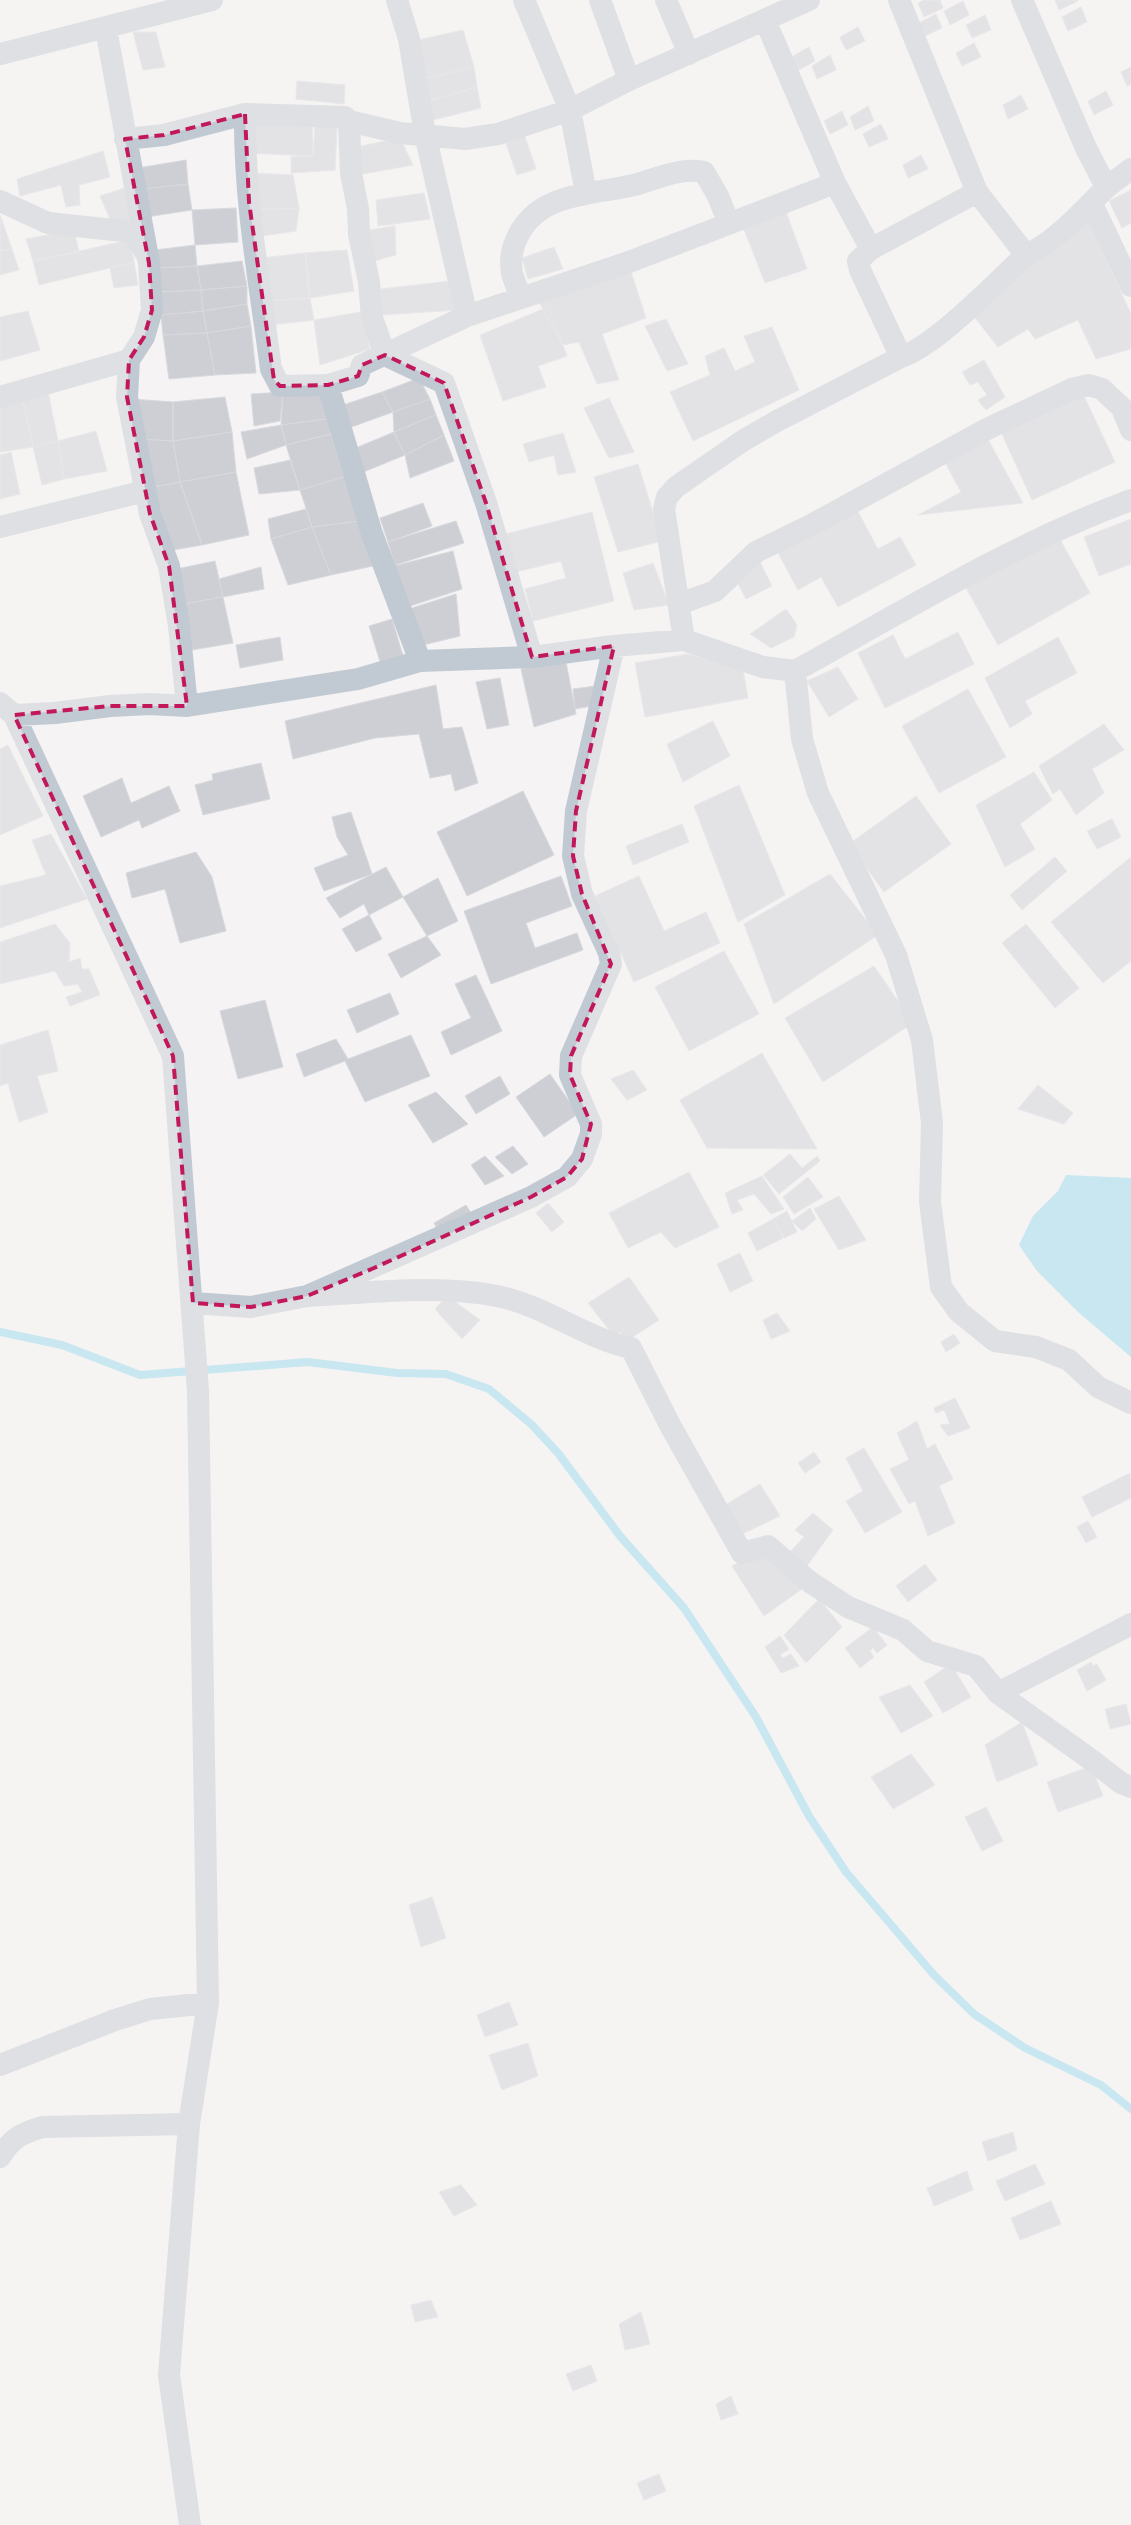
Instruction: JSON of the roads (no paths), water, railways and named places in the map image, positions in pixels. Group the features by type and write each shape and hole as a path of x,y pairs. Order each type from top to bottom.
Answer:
{"street":[{"path":"0,54 106,29 212,0"},
{"path":"397,0 409,39 425,134 467,316"},
{"path":"600,0 628,80"},
{"path":"666,0 689,54"},
{"path":"125,139 164,135 245,114 345,117 349,121 400,133 465,139 498,134 570,110 628,80 810,0"},
{"path":"899,0 977,192 1026,255"},
{"path":"1022,0 1086,148 1106,187"},
{"path":"528,1 570,110 586,193"},
{"path":"765,20 836,183 871,249"},
{"path":"106,29 147,255 152,310 144,337 129,360 128,397 145,491 155,528 169,566 179,626 187,706"},
{"path":"245,114 245,159 249,202 271,369 280,386 328,385 358,376 362,365 467,316 629,262 836,183"},
{"path":"349,121 351,174 358,209 359,234 369,282 372,318 385,355 444,383 486,503 532,658"},
{"path":"521,298 512,272 513,246 521,229 541,208 564,198 634,185 691,169 704,172 718,196 728,224"},
{"path":"684,640 664,509 667,497 704,467 777,421 901,356 912,353 947,326 1026,255 1037,250 1092,204 1106,187 1131,169"},
{"path":"901,356 858,265 858,261 871,249 977,192"},
{"path":"0,201 48,223 133,232 147,255"},
{"path":"1092,204 1131,286"},
{"path":"0,397 129,360"},
{"path":"328,385 372,534 420,660"},
{"path":"679,604 715,591 756,552 813,524 987,429 1072,389 1089,386 1102,389 1122,408 1131,430"},
{"path":"0,527 145,491"},
{"path":"7,709 54,713 140,704 187,706 358,679 420,660 532,658 614,646 684,640 763,667 795,671 968,577 1086,517 1131,500"},
{"path":"307,1296 531,1196 568,1177 582,1159 591,1134 591,1124 570,1075 571,1056 611,964 609,953 582,894 573,856 576,811 614,646"},
{"path":"795,671 802,739 818,793 896,956 922,1040 932,1122 930,1202 941,1287 959,1312 995,1341 1036,1347 1069,1360 1098,1387 1131,1403"},
{"path":"7,709 173,1056 198,1391 208,2002 189,2124 169,2375 190,2525"},
{"path":"193,1304 251,1306 307,1296 406,1291 453,1292 497,1296 521,1303 611,1344 631,1348 671,1427 742,1553 768,1546 810,1582 848,1607 904,1630 927,1651 976,1666 998,1693 1090,1758 1120,1783 1131,1788"},
{"path":"998,1693 1131,1624"},
{"path":"0,2065 115,2020 150,2009 208,2002"},
{"path":"0,2157 8,2143 22,2133 42,2127 189,2124"}],"water":[{"path":"1066,1175 1131,1178 1131,1357 1078,1312 1037,1271 1019,1245 1033,1216 1058,1191"}],"waterway":[{"path":"0,1332 62,1345 140,1375 308,1362 397,1373 446,1374 489,1389 531,1424 558,1453 620,1536 684,1608 756,1717 809,1816 846,1872 934,1975 974,2014 1025,2048 1101,2085 1131,2109"}]}
